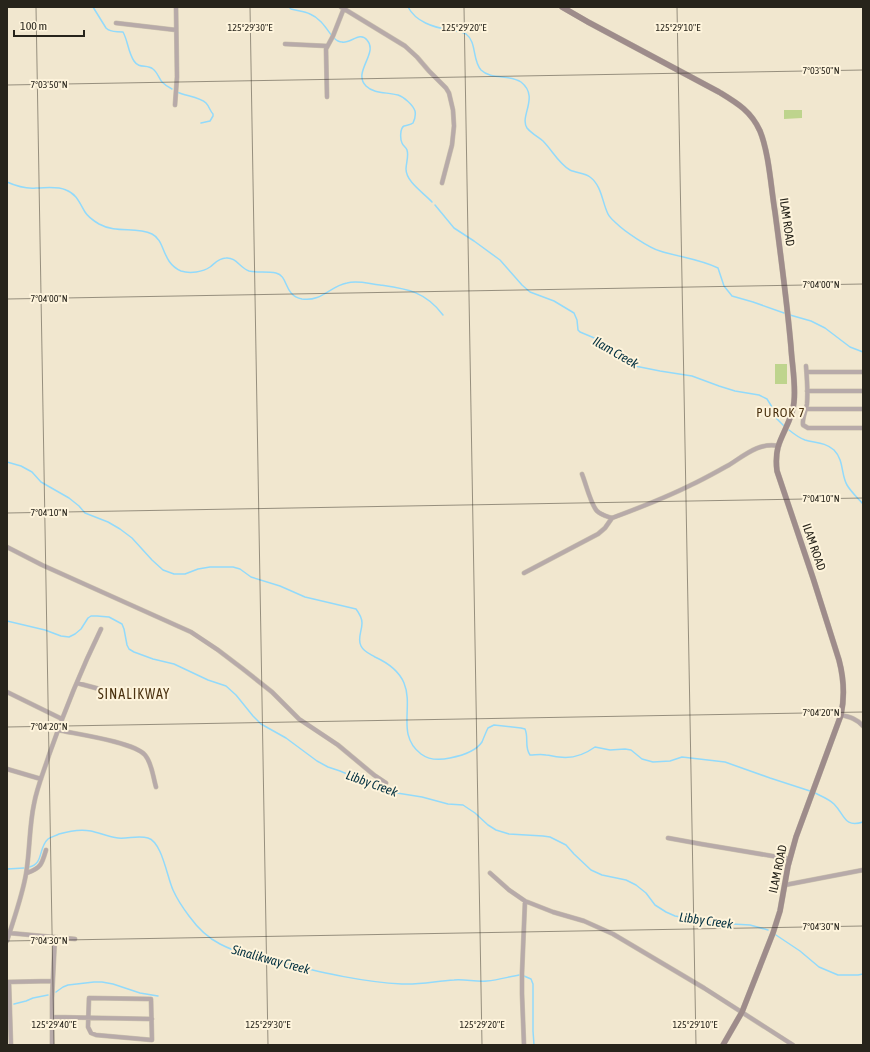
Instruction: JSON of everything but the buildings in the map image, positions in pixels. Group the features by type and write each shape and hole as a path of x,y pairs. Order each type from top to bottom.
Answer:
{"street":[{"path":"175,105 177,77 176,7"},
{"name":"ILAM ROAD","path":"562,7 719,92 738,104 751,116 760,131 766,153 786,298 795,401 791,418 779,446 776,465 843,672 844,695 841,714 806,807 790,858 777,920 742,1012 723,1045"},
{"path":"327,97 327,46 333,36 343,8 408,48 418,57 449,93 453,110 454,126 452,145 442,183"},
{"path":"116,23 176,30"},
{"path":"285,44 327,46"},
{"path":"806,366 807,391 806,409 802,420 803,425 808,428 863,428"},
{"path":"807,372 863,372"},
{"path":"807,391 863,391"},
{"path":"806,409 863,409"},
{"path":"524,573 598,534 605,528 612,518 661,499 691,485 756,448 773,444 779,446"},
{"path":"582,474 594,507 604,516 612,518"},
{"path":"7,547 48,568 191,632 231,660 272,692 299,719 338,745 386,784"},
{"path":"7,940 20,903 26,873 33,805 62,719 100,629"},
{"path":"77,683 107,691"},
{"path":"7,692 62,719"},
{"path":"841,714 857,720 863,726"},
{"path":"58,730 136,748 145,755 148,760 156,787"},
{"path":"7,769 41,779"},
{"path":"668,838 790,858"},
{"path":"26,873 41,865 46,850"},
{"path":"785,885 863,870"},
{"path":"490,873 509,890 525,901 553,912 584,921 613,934 742,1012 793,1045"},
{"path":"524,1045 522,974 525,901"},
{"path":"9,933 75,939"},
{"path":"52,1045 52,981 55,937"},
{"path":"12,1045 8,982 52,981"},
{"path":"89,998 151,999 152,1019 152,1040 93,1034 89,1030 89,998"},
{"path":"52,1017 152,1019"}],"green space":[{"path":"784,110 802,110 802,118 784,119"},
{"path":"775,364 787,364 787,384 775,384"}],"waterway":[{"path":"93,7 108,30 123,32 130,54 134,61 138,65 153,69 162,82 172,89"},
{"name":"Ilam Creek","path":"289,7 317,18 332,36"},
{"path":"408,7 411,12 426,23 466,34 472,42 478,66 485,73 512,78 521,82 529,94 525,118 527,128 543,141 559,161 566,167 572,171 588,176 594,181 599,189 608,214 620,226 637,239 655,249 704,262 718,268 724,286 732,296 784,313"},
{"name":"Ilam Creek","path":"334,38 342,42 358,37 367,40 370,45 370,51 362,75 366,86 377,92 398,95 408,102 414,109 415,119 413,123 404,126 401,134 402,143 408,152 406,169 412,183 432,202"},
{"path":"177,92 200,99 207,104 213,116 210,121 201,123"},
{"path":"7,182 25,188 55,188 70,192 78,200 88,216 99,224 112,229 139,230 152,234 160,241 170,262 181,271 200,271 207,269 221,259 229,258 233,259 246,270 255,272 273,272 280,275 292,294 302,299 321,296 336,287 347,283 364,282 415,292 429,301 443,315"},
{"name":"Ilam Creek","path":"435,205 454,228 500,260 530,292 554,301 574,313 577,320 578,330 580,332 608,344 620,357 635,366 692,376 735,391 759,395 767,399 776,418 784,426"},
{"path":"790,315 811,321 825,328 850,347 863,352"},
{"name":"Ilam Creek","path":"789,430 803,439 831,447 839,458 847,485 863,504"},
{"path":"7,462 21,466 32,472 41,482 69,498 85,513 108,522 120,529 132,538 163,570 174,574 185,574 198,569 210,567 233,567 240,569 251,577 280,586 305,597 356,609 362,621 360,638 361,646 367,653 392,667 402,679 407,692 407,730 409,738 421,754 428,757 435,759 446,759 468,753 482,742 488,728 494,725 525,729 527,736 527,749 530,755 574,757 595,747 610,750 625,749 631,750 642,759 653,762 670,761 682,757 725,762 810,791"},
{"name":"Libby Creek","path":"7,621 69,637 81,629 91,616 109,617 122,624 129,649 153,659 174,664 208,680 226,686 236,695 261,724 286,738 317,761 328,767 385,790 448,804 463,805 496,830 509,834 550,837 566,845 591,870 602,875 626,880 636,885 646,893 655,905 675,916 715,923 750,925 768,930"},
{"path":"815,793 832,802 848,822 863,822"},
{"name":"Sinalikway Creek","path":"29,867 37,863 43,847 48,839 63,833 87,830 118,838 148,838 157,846 175,893 182,907 192,920 211,939 244,954 329,974 387,983 415,984 447,980 487,981 519,975"},
{"name":"Sinalikway Creek","path":"7,869 24,868"},
{"name":"Libby Creek","path":"776,935 800,951 819,967 838,975 863,974"},
{"name":"Sinalikway Creek","path":"524,976 531,979 533,984 534,1045"},
{"path":"56,992 68,985 102,982 140,993 158,996"},
{"path":"14,1004 48,995"}],"district":[{"name":"PUROK 7","path":"781,412"},
{"name":"SINALIKWAY","path":"134,694"}]}
